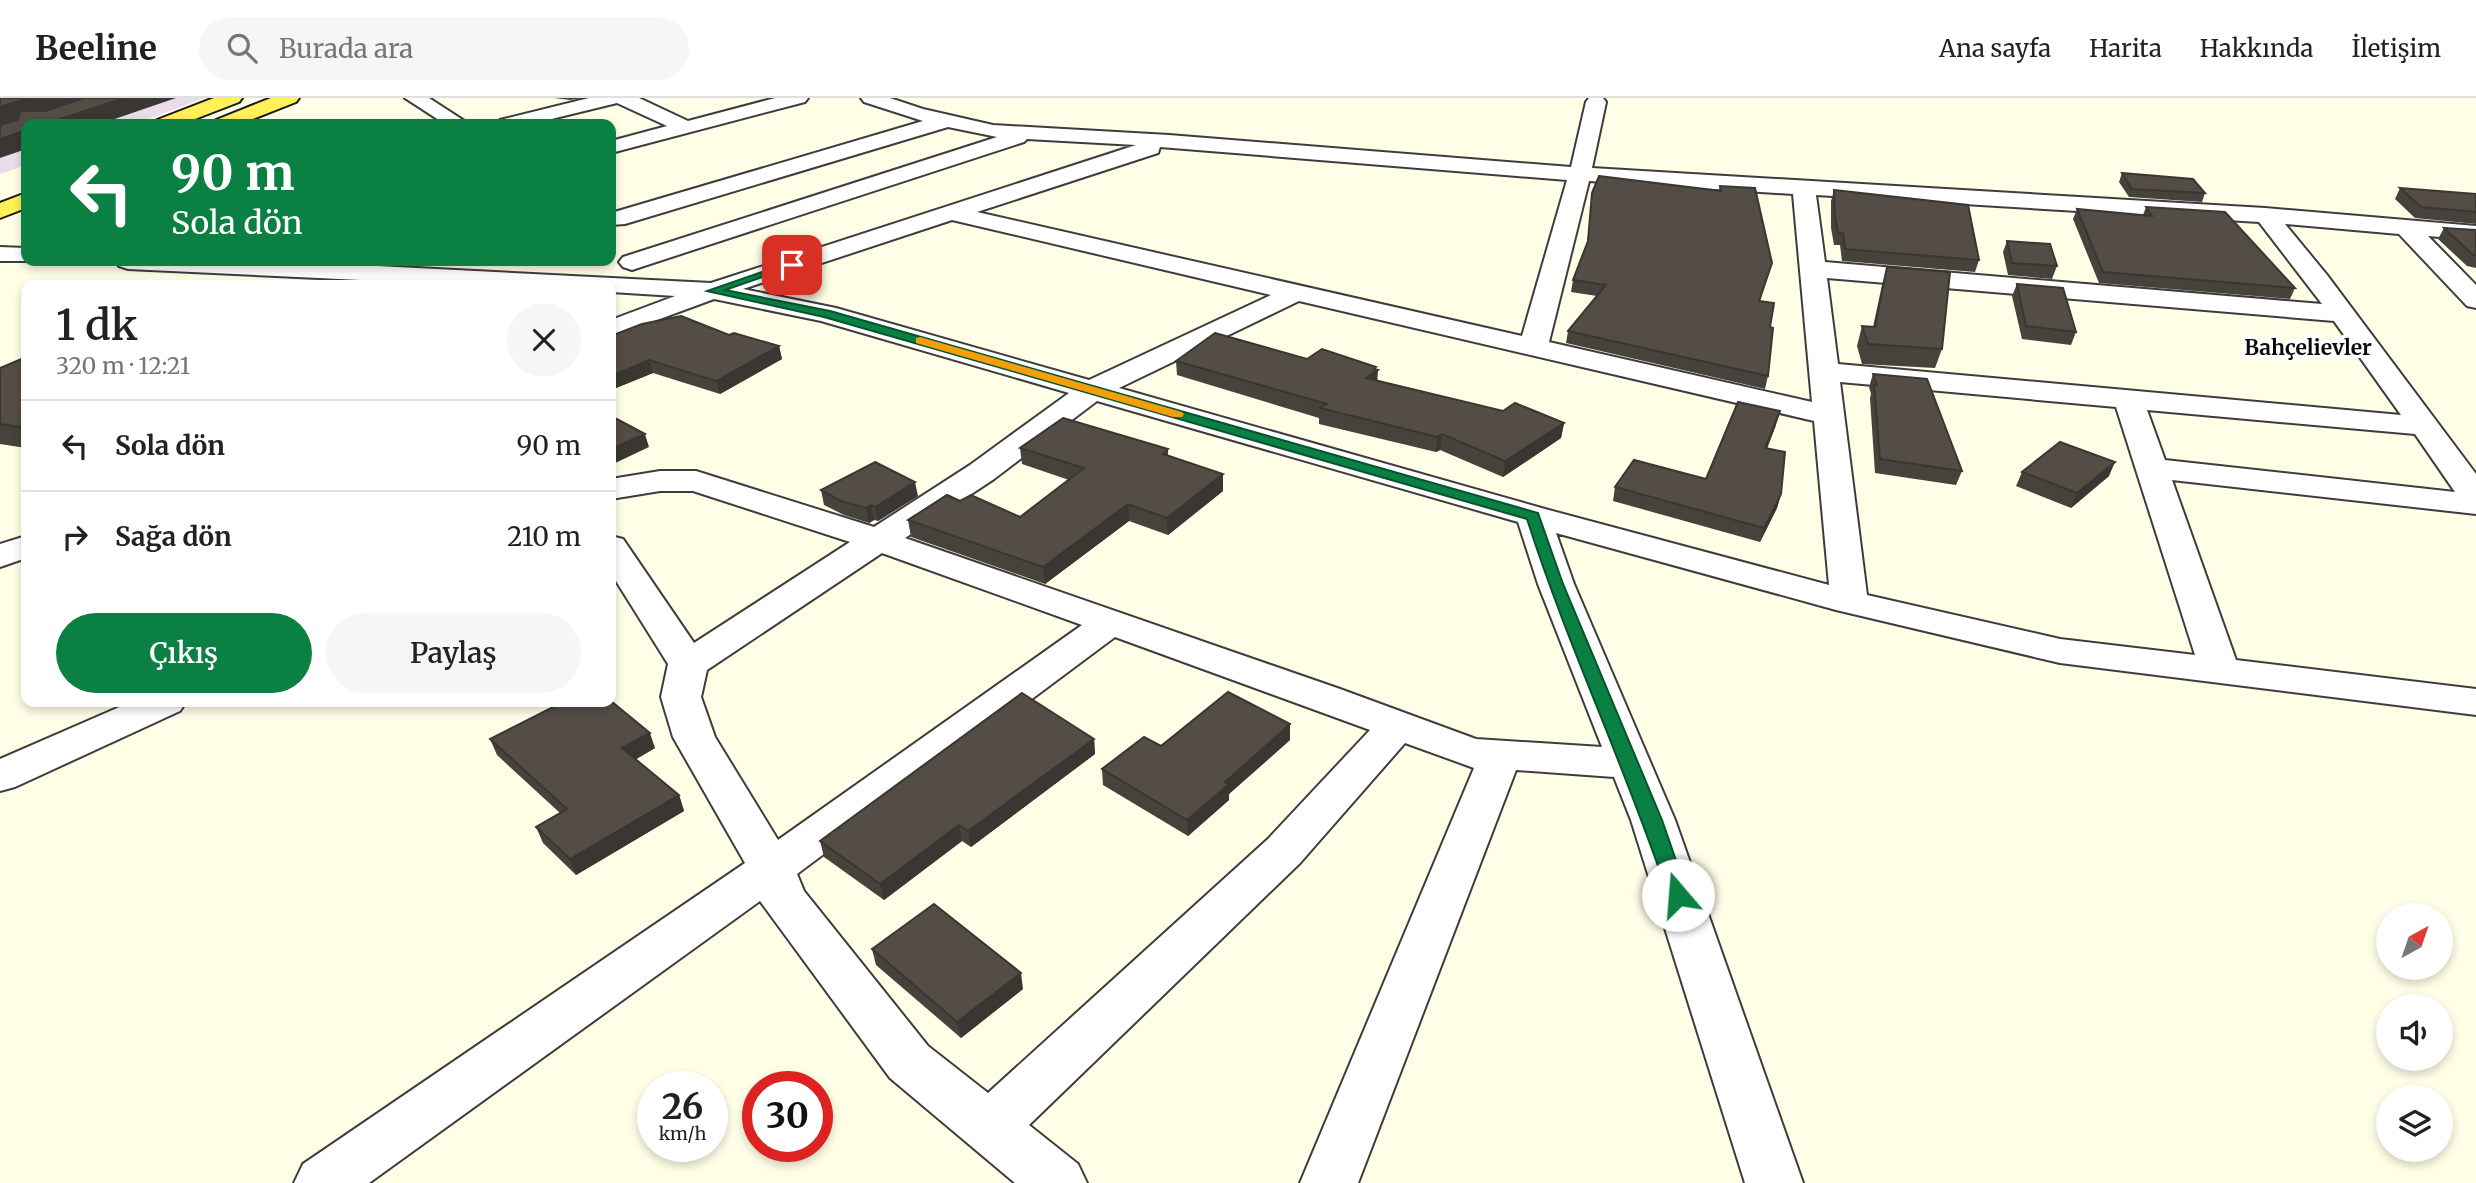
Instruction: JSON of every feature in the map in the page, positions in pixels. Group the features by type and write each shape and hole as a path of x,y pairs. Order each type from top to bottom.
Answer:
{"main road":[{"path":"177,119 232,98"},
{"path":"236,119 289,98"},
{"path":"0,211 18,188"}],"street":[{"path":"415,98 451,119"},
{"path":"527,119 613,98"},
{"path":"623,98 685,127"},
{"path":"616,146 797,98"},
{"path":"871,98 946,121 993,131 1169,141 1580,174 2265,215 2476,233"},
{"path":"1533,348 1580,174 1596,102"},
{"path":"616,216 862,148 946,121"},
{"path":"623,273 1030,133"},
{"path":"616,327 712,291 1169,141"},
{"path":"1804,187 1849,602"},
{"path":"950,213 1829,415"},
{"path":"2265,215 2342,314 2476,497"},
{"path":"616,218 650,239 623,273"},
{"path":"2406,227 2476,300"},
{"path":"0,254 21,255"},
{"path":"334,266 623,273 826,314 1533,516 1849,602 2060,651 2476,702"},
{"path":"1813,269 2342,314"},
{"path":"1058,1183 909,1062 783,899 772,868 694,737 681,697 688,664 982,472 1092,390 1297,292"},
{"path":"1824,372 2424,426"},
{"path":"2129,399 2220,671"},
{"path":"2152,468 2476,504"},
{"path":"616,488 660,481 696,481 878,540 1472,752 1629,763"},
{"path":"1533,516 1556,584 1653,820 1774,1183"},
{"path":"0,556 21,548"},
{"path":"616,554 688,664"},
{"path":"323,1183 772,868 1111,622"},
{"path":"0,776 155,707"},
{"path":"990,1126 1284,851 1398,725"},
{"path":"1329,1183 1502,755"}],"shaded area":[{"path":"0,98 205,98 148,119 21,119 21,167 0,174"}],"building":[{"path":"0,98 28,98 0,107"},
{"path":"84,98 124,98 60,119 21,119 21,132 0,139 0,125 18,120 20,111 45,111"},
{"path":"2122,173 2193,179 2205,193 2132,189"},
{"path":"1599,176 1721,191 1720,186 1755,188 1772,263 1759,301 1774,303 1768,376 1568,331 1606,285 1573,280 1588,241 1592,193"},
{"path":"2400,188 2476,194 2476,212 2421,207"},
{"path":"1834,190 1968,205 1979,260 1845,249 1843,233 1838,233 1835,217"},
{"path":"2146,207 2225,212 2295,288 2103,272 2077,209 2152,216"},
{"path":"2444,228 2476,230 2476,255 2473,255"},
{"path":"2007,241 2050,244 2057,266 2012,263"},
{"path":"1887,267 1950,272 1942,349 1868,344 1862,326 1875,327"},
{"path":"2017,284 2063,288 2076,332 2026,326"},
{"path":"681,316 729,335 734,333 779,346 716,381 649,360 616,374 616,334 642,324"},
{"path":"1215,333 1307,359 1322,349 1376,367 1374,369 1378,370 1366,378 1503,411 1515,403 1564,423 1505,461 1442,434 1437,437 1320,408 1327,404 1176,361"},
{"path":"21,359 21,427 0,424 0,368"},
{"path":"1873,374 1927,379 1962,471 1880,459 1874,385 1877,385"},
{"path":"1738,402 1780,411 1765,448 1785,452 1781,494 1764,528 1615,487 1634,460 1706,479"},
{"path":"1063,418 1168,449 1163,454 1223,474 1167,518 1128,504 1043,567 908,520 947,495 960,501 971,495 1020,517 1084,468 1020,448"},
{"path":"616,419 645,434 616,447"},
{"path":"2060,442 2115,462 2077,493 2022,472"},
{"path":"875,462 915,482 875,507 871,505 866,508 841,501 821,490"},
{"path":"1228,692 1290,724 1225,782 1229,784 1187,820 1102,769 1144,737 1161,746"},
{"path":"1022,693 1094,739 968,831 959,825 880,884 820,841"},
{"path":"616,705 650,733 622,748 679,795 570,859 536,827 567,809 490,739 553,707"},
{"path":"934,904 1021,973 957,1022 872,949"}],"slow traffic":[{"path":"920,341 1178,414"}],"district":[{"name":"Bahçelievler","path":"2308,347"}],"route":[{"path":"792,265 712,291 826,314 1533,516 1556,584 1653,820 1678,895"}]}
